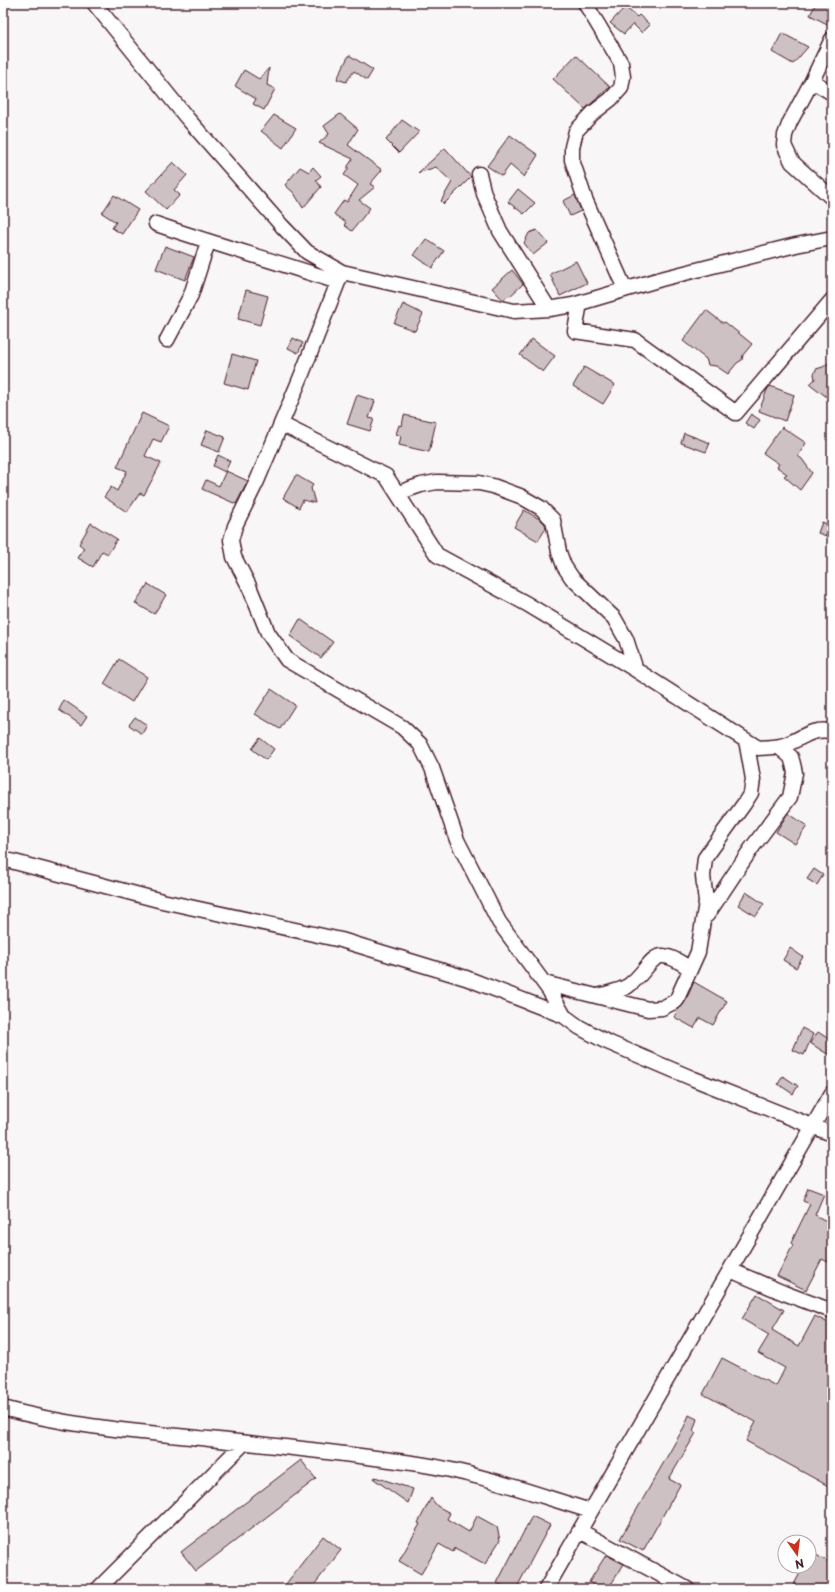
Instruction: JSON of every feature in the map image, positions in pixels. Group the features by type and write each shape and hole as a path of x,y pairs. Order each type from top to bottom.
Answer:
{"street":[{"path":"94,3 187,118 282,226 307,252 340,277"},
{"path":"585,3 621,63 623,77 621,88 611,99 593,113 576,131 572,147 572,160 585,199 625,289"},
{"path":"832,39 784,135 784,145 792,162 832,198"},
{"path":"812,81 832,93"},
{"path":"479,174 484,194 500,231 549,309"},
{"path":"156,224 208,242 288,266 514,311 549,309 580,303 661,279 796,245 832,238"},
{"path":"167,340 190,294 208,242"},
{"path":"340,277 257,481 235,526 231,540 234,556 249,586 268,633 287,660 402,727 420,744 432,768 457,840 499,922 544,982 564,1016"},
{"path":"580,303 575,331 635,340 736,413 832,300"},
{"path":"281,424 386,476 437,555 464,572 527,604 636,670 758,748 779,747 788,744 803,735 821,730 832,731"},
{"path":"398,493 421,485 437,482 479,484 493,486 520,496 542,508 553,520 559,552 564,566 572,578 614,618 626,639 636,670"},
{"path":"544,982 648,1009 662,1008 676,1001 698,952 706,902 703,876 705,858 751,793 753,780 746,740"},
{"path":"704,920 751,849 790,798 795,773 794,764 790,757 779,747"},
{"path":"3,859 162,900 341,940 466,978 564,1016 579,1028 694,1079 832,1134"},
{"path":"598,996 626,987 633,982 654,958 661,956 678,961 690,969"},
{"path":"546,1589 832,1093"},
{"path":"730,1270 832,1311"},
{"path":"3,1408 25,1414 98,1428 244,1443 421,1465 489,1479 591,1511"},
{"path":"98,1589 244,1443"},
{"path":"580,1531 686,1589"}],"building":[{"path":"816,3 832,3 832,15 827,24 810,15"},
{"path":"625,7 637,17 639,15 650,25 642,33 633,24 624,34 610,23"},
{"path":"782,33 808,47 793,64 772,52"},
{"path":"349,55 373,70 367,80 354,71 346,82 337,79"},
{"path":"576,55 610,87 585,109 553,79"},
{"path":"269,68 267,85 275,89 264,110 253,104 256,99 235,86 244,70 259,79"},
{"path":"340,114 358,129 348,145 382,170 370,184 375,187 359,200 370,208 352,231 344,225 346,223 334,214 344,200 347,202 358,185 344,175 353,159 319,143 329,134 324,126"},
{"path":"274,115 296,128 283,148 261,131"},
{"path":"402,120 419,132 399,153 386,140"},
{"path":"510,135 538,155 524,177 510,165 502,176 487,166"},
{"path":"445,148 471,177 444,204 441,201 452,182 436,167 418,173"},
{"path":"173,162 187,175 174,190 180,195 166,210 146,191"},
{"path":"300,167 309,172 313,167 321,176 316,180 321,187 303,208 294,193 285,185"},
{"path":"518,189 535,203 524,214 508,202"},
{"path":"114,195 138,210 122,234 112,228 116,222 102,213"},
{"path":"575,195 581,211 570,216 563,201"},
{"path":"537,230 548,243 533,255 524,243 529,233"},
{"path":"426,239 444,251 432,268 414,255"},
{"path":"165,246 194,257 185,280 156,269"},
{"path":"576,261 587,283 560,296 550,274"},
{"path":"512,270 523,284 509,297 508,296 503,300 492,288"},
{"path":"246,290 268,296 260,325 238,319"},
{"path":"403,304 423,314 415,331 394,323"},
{"path":"706,310 723,323 725,322 752,344 743,355 742,360 737,363 728,374 716,366 708,365 706,359 683,341"},
{"path":"293,338 303,343 298,353 288,348"},
{"path":"532,339 555,356 543,372 520,355"},
{"path":"232,354 256,361 248,390 224,383"},
{"path":"832,360 832,401 810,384 815,379 814,374 816,369 823,367"},
{"path":"584,367 615,385 603,404 573,386"},
{"path":"770,386 794,395 785,421 759,411"},
{"path":"357,395 375,401 369,418 374,419 370,431 347,424"},
{"path":"142,413 169,426 161,442 153,439 145,456 161,463 144,495 140,493 127,512 104,497 111,487 117,491 127,471 117,467"},
{"path":"751,414 760,420 754,429 745,423"},
{"path":"404,415 436,422 429,452 399,445 401,436 396,434 399,425 402,426"},
{"path":"782,427 806,443 798,456 812,473 800,490 784,476 787,474 777,467 779,464 763,453"},
{"path":"207,430 225,437 219,452 201,445"},
{"path":"684,433 710,443 706,452 681,443"},
{"path":"218,455 230,461 225,472 213,466"},
{"path":"226,471 248,481 236,504 202,489 206,480 219,486"},
{"path":"296,475 313,485 311,488 315,503 303,500 299,508 283,498"},
{"path":"524,510 545,524 546,528 538,541 514,527"},
{"path":"822,522 832,526 832,538 818,533"},
{"path":"91,523 117,539 108,554 102,551 93,567 78,558 84,548 79,544"},
{"path":"148,584 166,595 154,614 135,603"},
{"path":"300,619 333,642 321,658 290,636"},
{"path":"119,659 147,677 132,702 104,684"},
{"path":"271,689 295,705 280,729 255,714"},
{"path":"64,700 87,716 81,725 59,710"},
{"path":"135,717 147,725 142,734 129,725"},
{"path":"260,738 274,749 266,760 252,749"},
{"path":"788,813 807,826 795,844 776,832"},
{"path":"814,869 823,875 817,885 807,879"},
{"path":"746,892 764,904 756,916 738,905"},
{"path":"790,948 803,957 796,968 783,960"},
{"path":"694,982 727,1001 713,1025 700,1018 694,1028 674,1017 684,1004"},
{"path":"802,1028 813,1034 804,1055 793,1050"},
{"path":"818,1032 832,1041 832,1057 810,1043"},
{"path":"783,1076 798,1086 793,1094 778,1084"},
{"path":"808,1188 824,1194 815,1215 832,1224 832,1264 822,1259 806,1290 777,1276 793,1245 791,1243 810,1204 803,1201"},
{"path":"757,1294 784,1310 772,1330 799,1346 815,1316 832,1325 832,1488 746,1441 756,1422 703,1394 722,1358 776,1386 785,1368 758,1353 769,1335 742,1319"},
{"path":"689,1415 697,1419 693,1431 696,1433 669,1479 680,1485 643,1551 620,1539 684,1427"},
{"path":"301,1460 316,1479 196,1571 181,1552"},
{"path":"375,1477 413,1489 408,1503 374,1479"},
{"path":"431,1498 437,1506 450,1513 447,1519 469,1532 477,1516 497,1527 500,1540 485,1564 455,1548 453,1552 439,1544 421,1574 399,1561 420,1524 418,1523"},
{"path":"532,1516 550,1525 516,1589 509,1589 497,1583"},
{"path":"323,1536 341,1550 311,1589 282,1589"},
{"path":"606,1555 624,1564 608,1589 600,1589 589,1582"},
{"path":"817,1556 832,1564 832,1589 799,1589 793,1586 800,1574 817,1574"}]}
